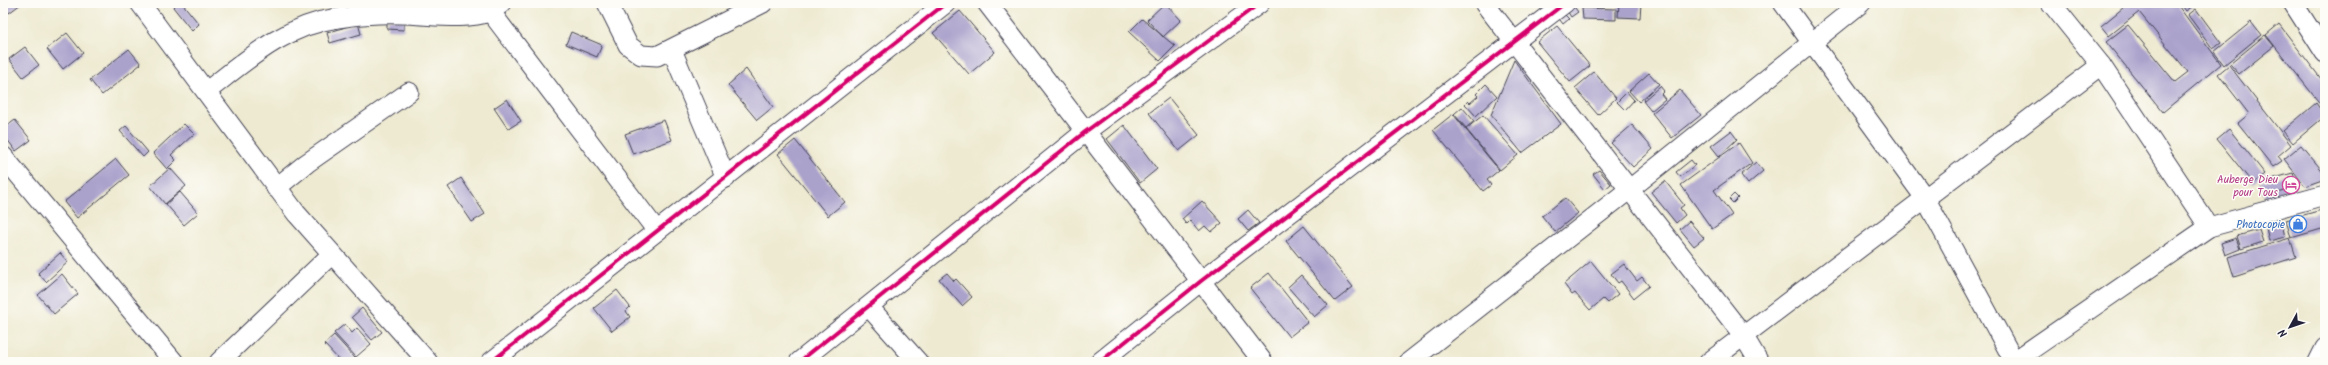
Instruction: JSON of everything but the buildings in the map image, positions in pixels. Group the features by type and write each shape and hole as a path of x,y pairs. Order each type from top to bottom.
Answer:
{"street":[{"path":"140,3 207,91 276,188 332,254 428,362"},
{"path":"607,3 628,44 641,55 657,56 672,50 762,3"},
{"path":"491,362 946,3"},
{"path":"987,3 1263,362"},
{"path":"799,362 1086,132 1260,3"},
{"path":"1484,3 1743,335 1759,362"},
{"path":"1100,362 1201,281 1515,43 1565,3"},
{"path":"1783,3 1813,41 1925,198 2013,362 2209,227 2325,195"},
{"path":"1409,362 1630,189 1861,3"},
{"path":"2051,3 2101,65 2209,227"},
{"path":"2292,3 2325,53"},
{"path":"207,91 259,50 284,34 308,24 344,17 400,14 476,15 496,7 657,231"},
{"path":"672,50 726,178"},
{"path":"1709,362 2101,65"},
{"path":"276,188 313,158 409,92"},
{"path":"3,156 174,362"},
{"path":"219,362 332,254"},
{"path":"869,307 918,362"},
{"path":"2318,362 2325,348"}],"cycle path":[{"path":"491,362 946,3"},
{"path":"799,362 1085,132 1260,3"},
{"path":"1100,362 1201,281 1565,3"}],"place":[{"name":"Auberge Dieu pour Tous","path":"2291,185"},
{"name":"Photocopie","path":"2298,224"}]}
